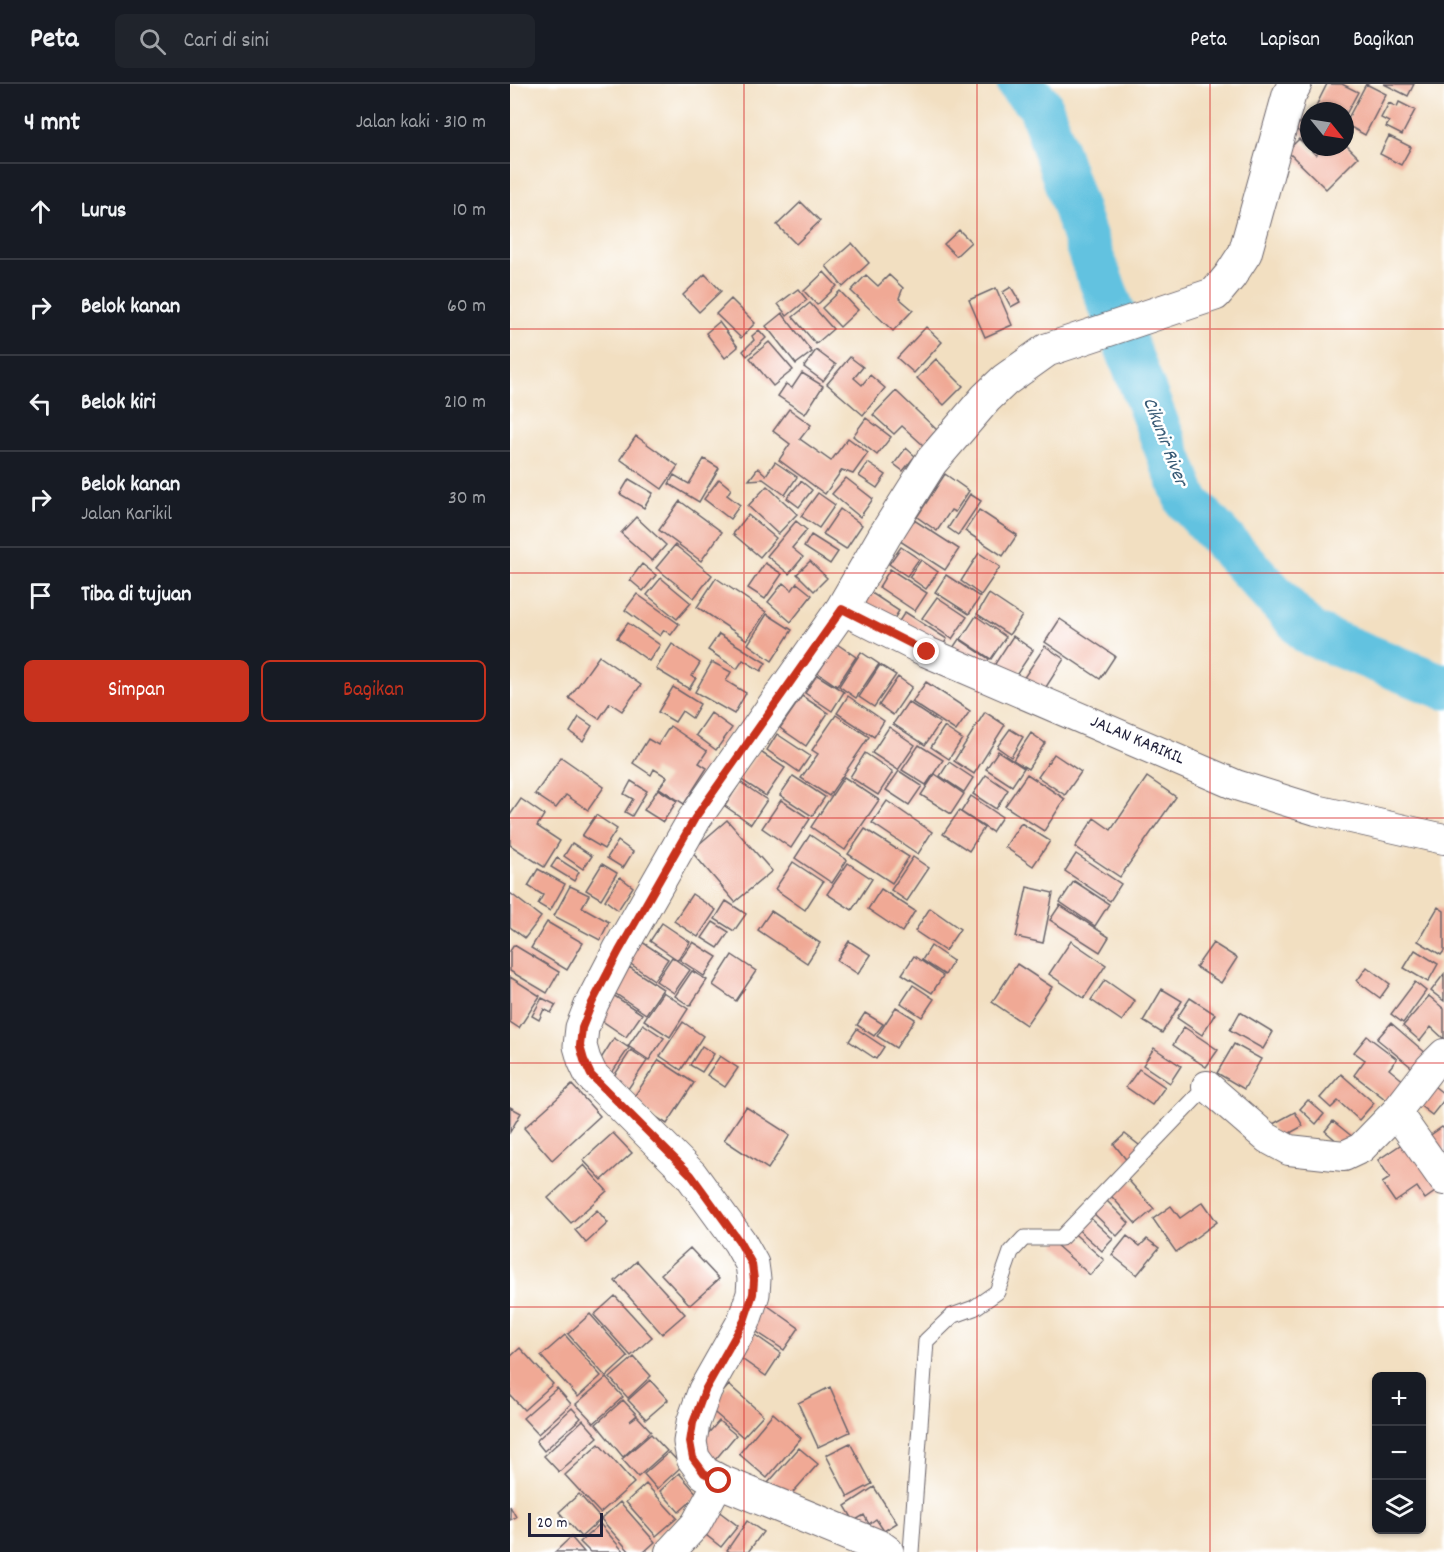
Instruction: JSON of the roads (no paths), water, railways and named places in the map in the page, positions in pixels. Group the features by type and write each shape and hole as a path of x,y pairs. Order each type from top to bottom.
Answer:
{"street":[{"path":"887,1552 834,1527 719,1481 704,1473 693,1458 690,1442 693,1423 705,1390 744,1321 753,1294 752,1264 739,1241 691,1175 591,1075 580,1046 582,1028 592,1003 619,951 695,818 842,609 885,535 932,462 999,386 1047,350 1215,294 1230,276 1245,252 1289,95 1295,84"},
{"name":"JALAN KARIKIL","path":"842,609 927,652 1236,785 1316,810 1444,839"},
{"path":"1207,1086 1267,1138 1289,1150 1344,1155 1361,1148 1396,1112 1430,1068 1444,1054"},
{"path":"1396,1112 1444,1180"},
{"path":"670,1552 696,1524 719,1481"}],"lane":[{"path":"911,1552 926,1341 952,1316 974,1308 997,1292 1011,1252 1024,1238 1061,1238 1207,1086"}],"waterway":[{"name":"Cikunir River","path":"1019,84 1040,105 1090,253 1187,501 1309,633 1444,687"}]}
